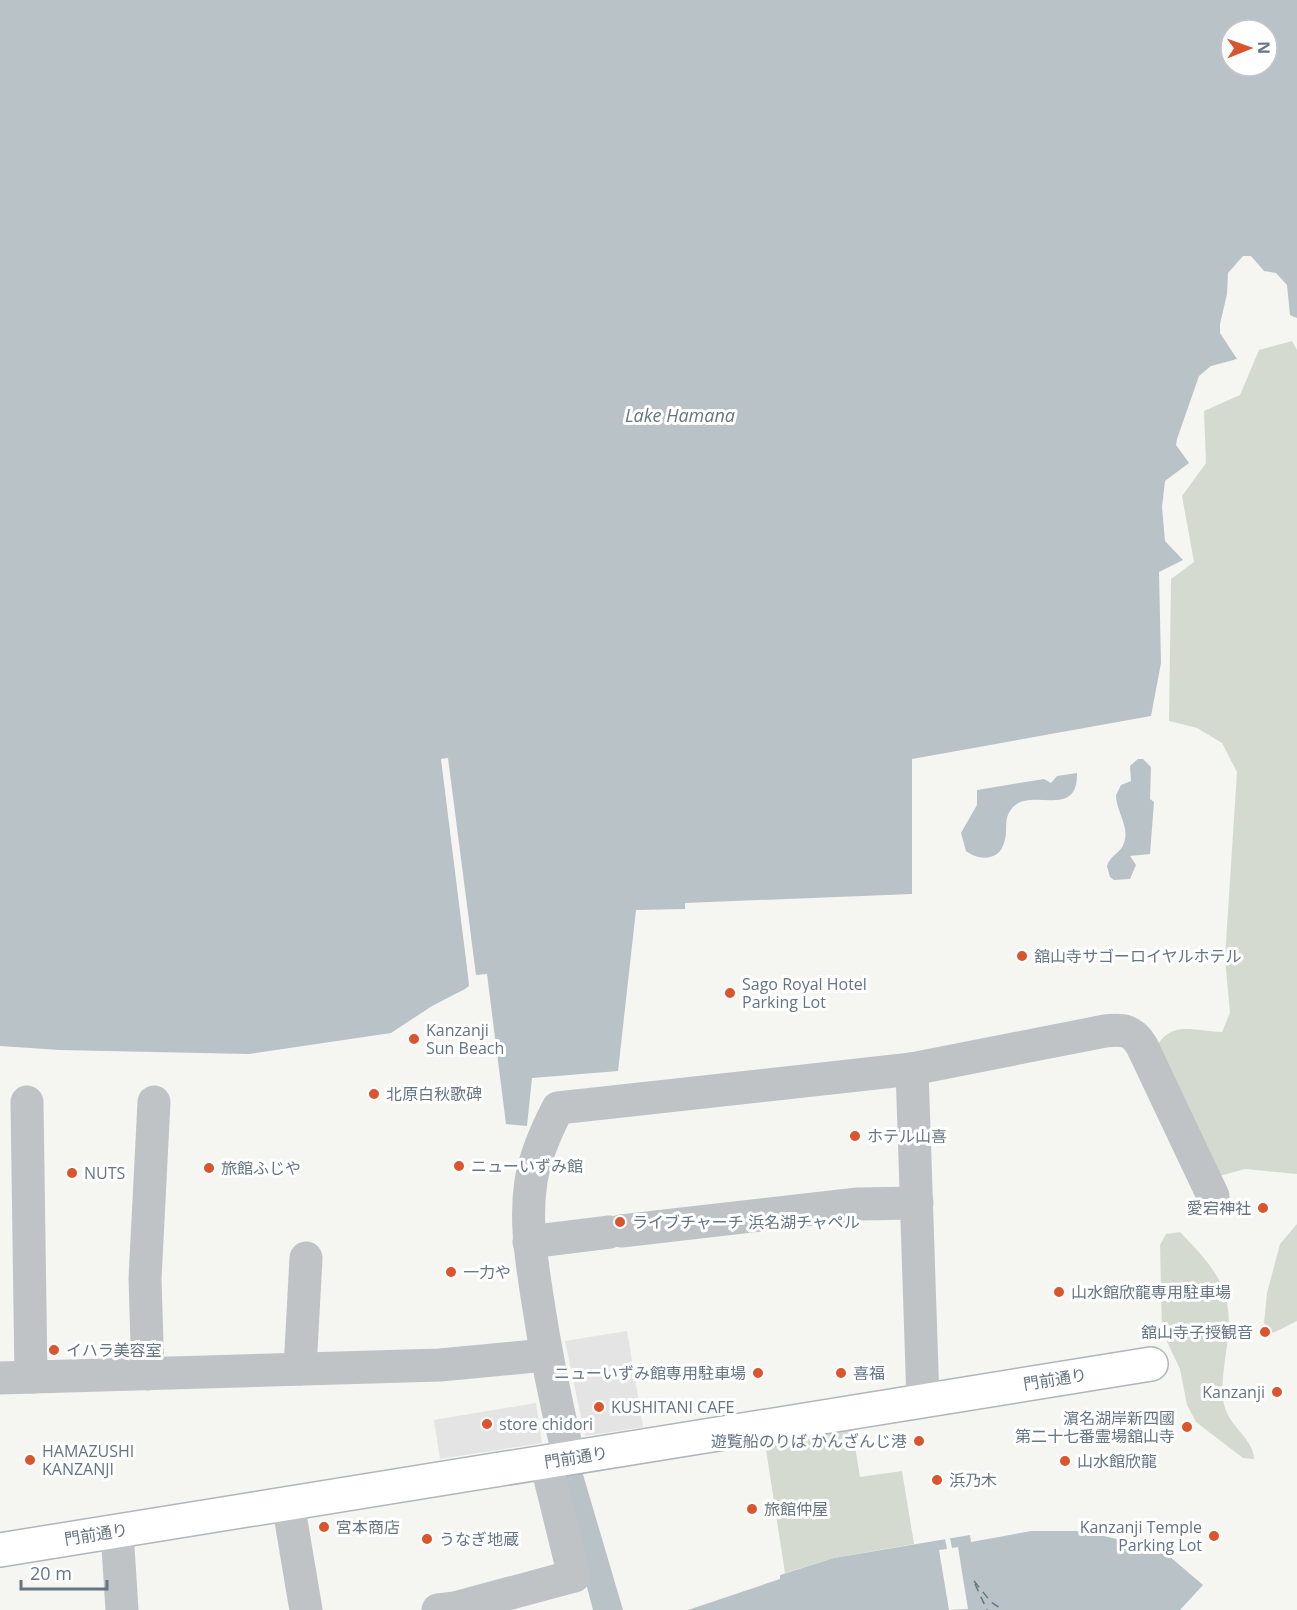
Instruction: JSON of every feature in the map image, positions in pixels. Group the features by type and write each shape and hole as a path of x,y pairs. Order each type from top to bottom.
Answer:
{"main road":[{"name":"門前通り","path":"0,1550 1151,1364"}],"street":[{"path":"438,1610 455,1608 574,1576 529,1242 528,1210 532,1179 544,1135 558,1108 912,1069 1117,1029 1127,1031 1137,1037 1213,1196"},
{"path":"912,1069 923,1401"},
{"path":"27,1102 16,1378 440,1365 546,1355"},
{"path":"148,1374 145,1279 154,1102"},
{"path":"529,1242 858,1204 917,1203"},
{"path":"300,1369 306,1258"},
{"path":"288,1503 306,1610"},
{"path":"117,1531 122,1610"}],"shaded area":[{"path":"1292,341 1297,350 1297,1174 1245,1169 1216,1177 1151,1056 1158,1044 1172,1031 1189,1029 1222,1032 1230,1013 1225,958 1237,772 1222,743 1197,728 1169,721 1171,579 1194,562 1182,496 1206,463 1204,411 1240,395 1259,350"},
{"path":"1297,1224 1297,1321 1273,1333 1264,1323 1267,1293 1280,1244"},
{"path":"1180,1232 1213,1270 1225,1295 1229,1326 1223,1400 1230,1418 1253,1451 1254,1459 1243,1458 1196,1422 1187,1405 1180,1369 1162,1331 1160,1245 1166,1234"},
{"path":"627,1331 643,1427 585,1436 565,1341"},
{"path":"536,1403 542,1443 440,1459 434,1420"},
{"path":"852,1428 860,1477 902,1471 914,1544 834,1558 785,1573 765,1443"}],"water":[{"name":"Lake Hamana","path":"0,0 1297,0 1297,318 1290,315 1287,285 1276,273 1264,271 1251,256 1243,256 1228,273 1220,333 1237,359 1211,366 1199,376 1176,445 1189,463 1165,481 1162,507 1165,541 1183,560 1159,572 1161,663 1151,716 912,759 912,894 685,903 685,909 636,910 618,1071 532,1078 527,1126 506,1124 487,974 476,975 448,758 441,759 469,986 432,1006 391,1033 249,1054 60,1050 0,1046"},
{"path":"1138,759 1143,759 1151,767 1150,799 1154,802 1150,854 1130,856 1136,865 1130,879 1114,880 1110,877 1107,866 1110,859 1123,846 1125,837 1116,795 1121,785 1131,781 1130,766"},
{"path":"1077,773 1075,787 1070,795 1062,799 1021,802 1013,807 1007,820 1004,843 998,853 982,858 966,851 961,833 977,805 977,790 1044,779 1051,783 1057,776"},
{"path":"582,1471 623,1610 593,1610 558,1476"},
{"path":"1031,1531 1083,1531 1162,1550 1203,1585 1180,1610 688,1610 780,1579 780,1575 834,1558 970,1535 971,1542"}],"pier":[{"path":"950,1538 952,1548 958,1547 968,1609 949,1610 939,1550 947,1549 945,1539"}],"ferry route":[{"path":"974,1581 991,1602 1003,1610"},
{"path":"975,1584 987,1610"}],"place":[{"name":"舘山寺サゴーロイヤルホテル","path":"1022,956"},
{"name":"Sago Royal Hotel Parking Lot","path":"730,993"},
{"name":"Kanzanji Sun Beach","path":"414,1039"},
{"name":"北原白秋歌碑","path":"374,1094"},
{"name":"ホテル山喜","path":"855,1136"},
{"name":"ニューいずみ館","path":"459,1166"},
{"name":"旅館ふじや","path":"209,1168"},
{"name":"NUTS","path":"72,1173"},
{"name":"愛宕神社","path":"1263,1208"},
{"name":"ライブチャーチ 浜名湖チャペル","path":"620,1222"},
{"name":"一力や","path":"451,1272"},
{"name":"山水館欣龍専用駐車場","path":"1059,1292"},
{"name":"舘山寺子授観音","path":"1265,1332"},
{"name":"イハラ美容室","path":"54,1350"},
{"name":"ニューいずみ館専用駐車場","path":"758,1373"},
{"name":"喜福","path":"841,1373"},
{"name":"Kanzanji","path":"1277,1392"},
{"name":"KUSHITANI CAFE","path":"599,1407"},
{"name":"store chidori","path":"487,1424"},
{"name":"濵名湖岸新四國 第二十七番霊場舘山寺","path":"1187,1427"},
{"name":"遊覧船のりば かんざんじ港","path":"919,1441"},
{"name":"HAMAZUSHI KANZANJI","path":"30,1460"},
{"name":"山水館欣龍","path":"1065,1461"},
{"name":"浜乃木","path":"937,1480"},
{"name":"旅館仲屋","path":"752,1509"},
{"name":"宮本商店","path":"324,1527"},
{"name":"Kanzanji Temple Parking Lot","path":"1214,1536"},
{"name":"うなぎ地蔵","path":"427,1539"}]}
